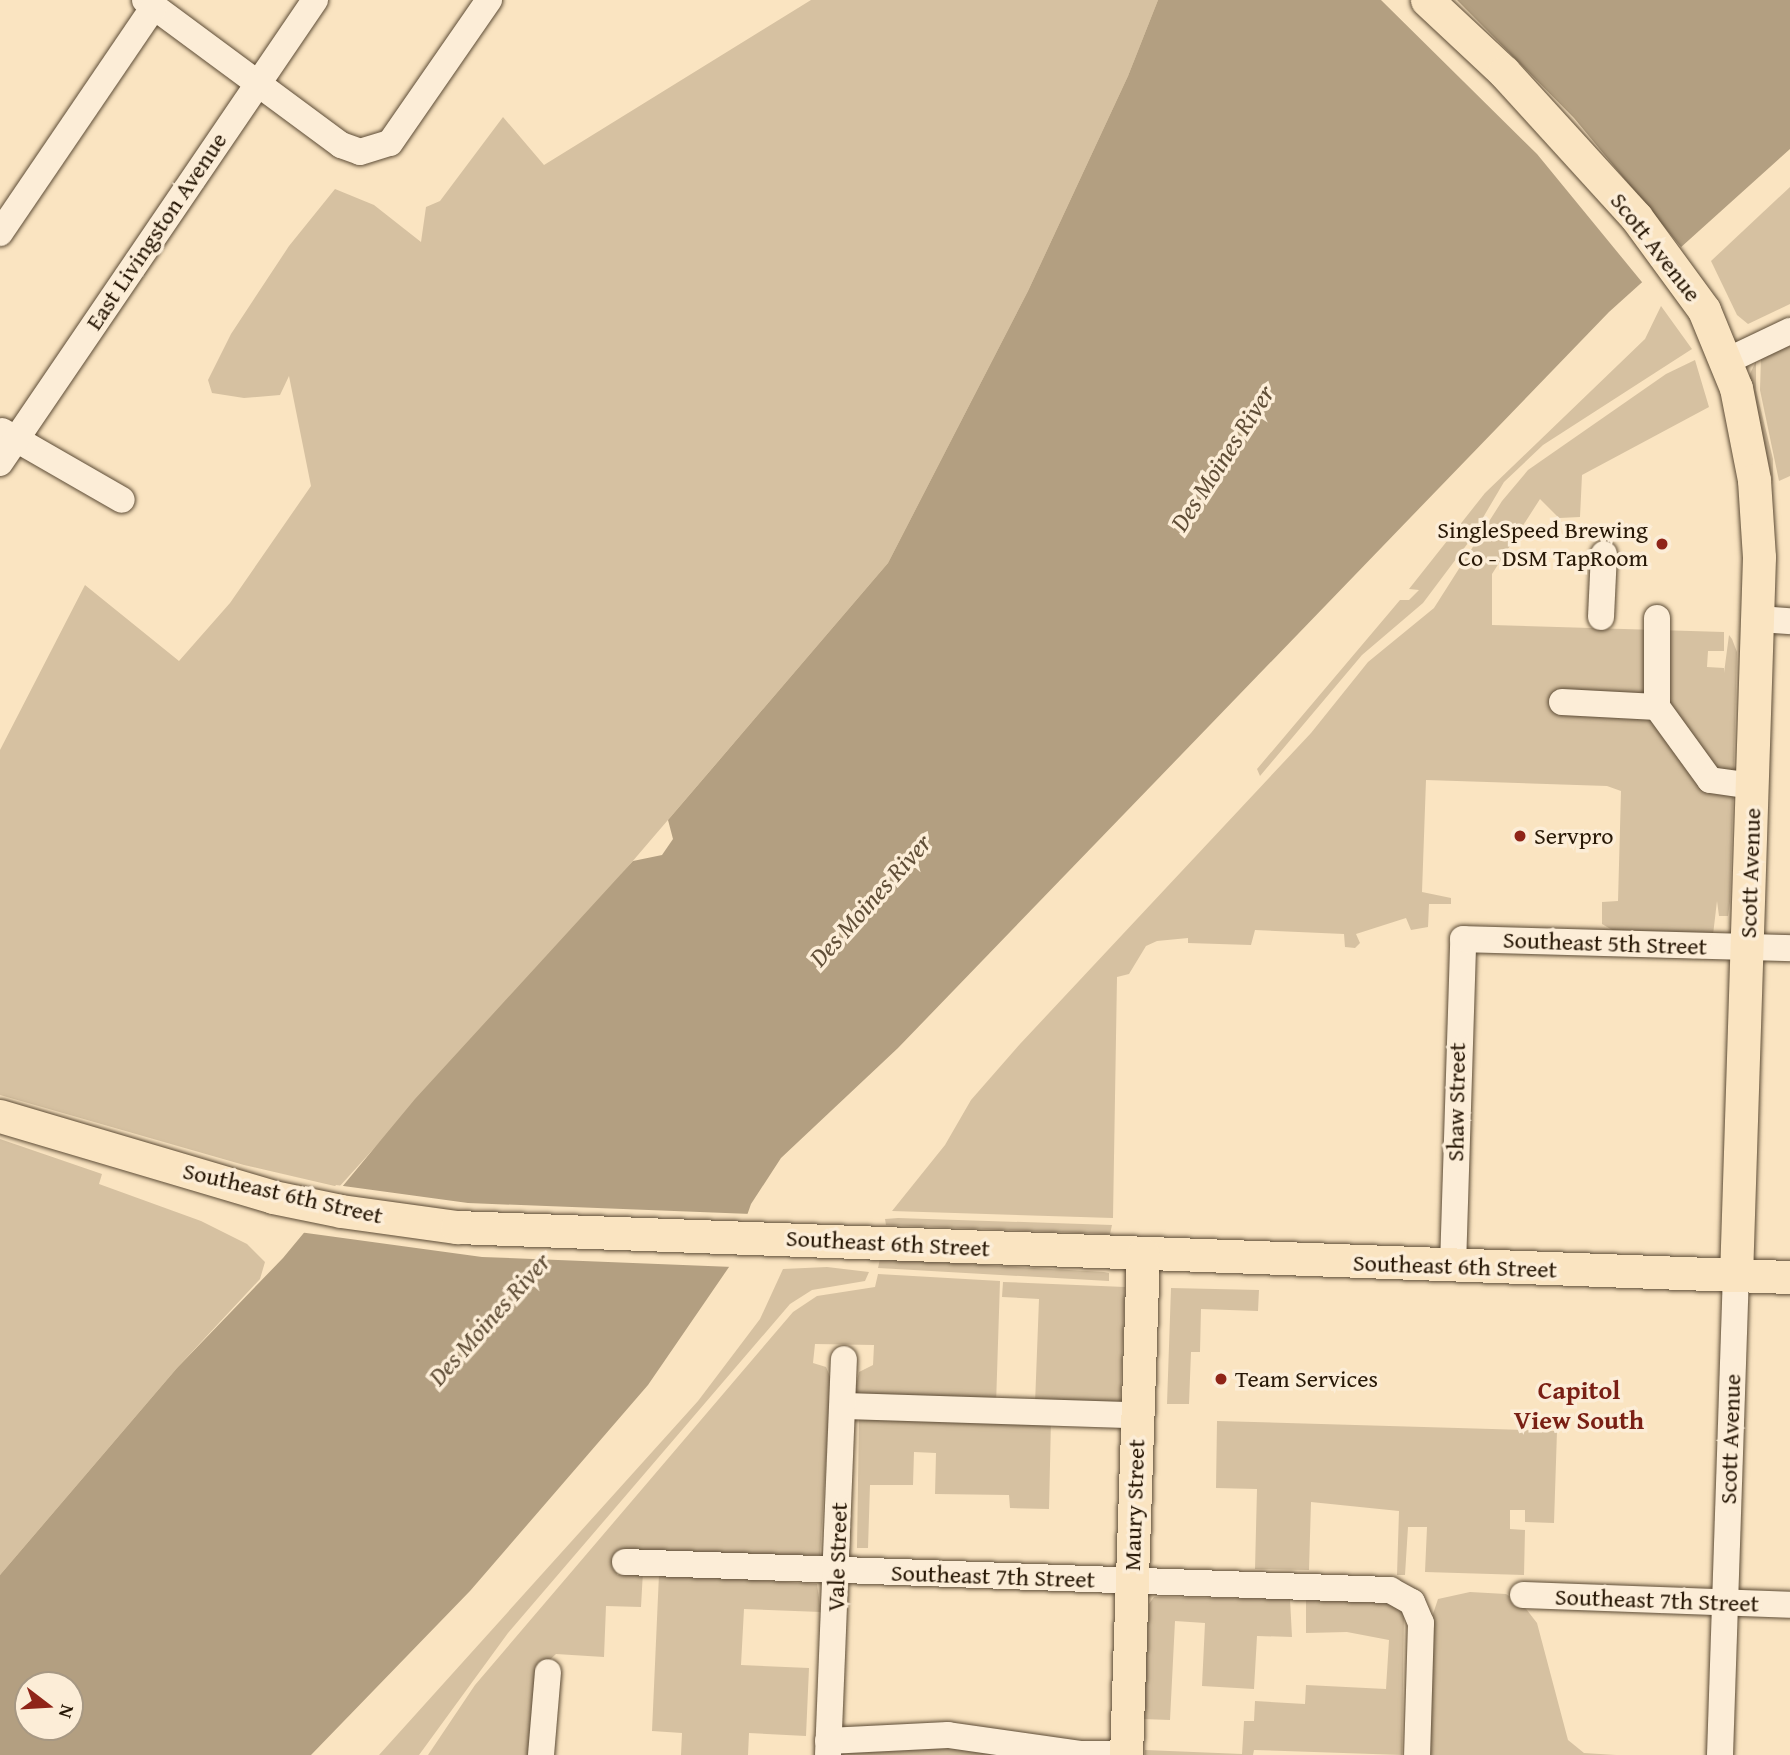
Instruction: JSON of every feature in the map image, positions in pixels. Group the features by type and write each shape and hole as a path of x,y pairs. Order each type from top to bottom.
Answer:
{"main road":[{"name":"Scott Avenue","path":"1427,0 1504,72 1574,144 1689,285 1727,361 1754,480 1774,620 1752,786 1735,1275"},
{"name":"Southeast 6th Street","path":"0,1116 273,1196 404,1221 535,1231 796,1238 1143,1254 1790,1277"},
{"name":"Maury Street","path":"1126,1754 1143,1254"}],"street":[{"name":"East Livingston Avenue","path":"0,463 7,435 314,0"},
{"path":"0,233 148,2 341,145 360,152 376,150 390,144 489,0"},
{"path":"1727,361 1790,331"},
{"path":"7,435 122,500"},
{"path":"1601,617 1604,554"},
{"path":"1657,618 1657,707 1710,780 1752,786"},
{"path":"1562,702 1657,707"},
{"name":"Southeast 5th Street","path":"1463,939 1790,948"},
{"name":"Shaw Street","path":"1452,1265 1463,939"},
{"name":"Scott Avenue","path":"1720,1755 1735,1275"},
{"name":"Vale Street","path":"828,1748 844,1359"},
{"path":"843,1406 1137,1415"},
{"name":"Southeast 7th Street","path":"625,1562 1376,1590 1402,1594 1412,1602 1421,1623 1417,1755"},
{"name":"Southeast 7th Street","path":"1523,1595 1790,1605"},
{"path":"541,1755 548,1672"},
{"path":"828,1748 948,1735 1082,1754 1126,1754"}],"shaded area":[{"path":"811,0 1158,0 1128,76 1028,291 888,563 602,897 339,1187 244,1165 0,1095 0,750 85,585 179,661 230,603 311,486 289,376 280,395 244,398 212,393 208,380 231,334 289,246 335,189 374,205 421,242 426,207 440,201 503,117 544,165"},
{"path":"1790,187 1790,304 1748,324 1737,315 1711,261"},
{"path":"1661,306 1692,349 1543,445 1504,482 1468,543 1423,603 1362,655 1260,776 1257,769 1400,600 1409,600 1419,590 1409,589 1485,493 1645,339"},
{"path":"1790,343 1790,476 1779,481 1760,390 1761,357"},
{"path":"1695,360 1709,407 1582,475 1580,517 1559,518 1540,499 1492,574 1492,625 1724,632 1724,651 1708,651 1707,667 1724,668 1724,673 1729,635 1732,639 1737,652 1730,902 1728,916 1719,916 1717,901 1713,935 1614,931 1602,924 1602,902 1618,901 1621,791 1607,786 1426,780 1422,892 1451,898 1451,904 1429,904 1428,927 1411,930 1406,918 1356,934 1360,943 1355,948 1345,947 1344,934 1255,930 1251,945 1188,943 1188,938 1157,941 1146,946 1129,974 1117,977 1113,1218 892,1211 945,1145 971,1100 1020,1044 1311,733 1368,662 1434,608 1502,501 1528,470 1666,374"},
{"path":"1756,361 1756,390 1773,459 1773,484 1749,376"},
{"path":"0,1139 102,1174 99,1184 201,1221 247,1244 265,1262 260,1279 177,1368 0,1575"},
{"path":"885,1219 1112,1225 1110,1234 886,1225"},
{"path":"880,1259 1104,1272 1109,1273 1109,1281 878,1268"},
{"path":"827,1267 869,1272 865,1281 812,1290 790,1304 508,1633 419,1755 379,1755 698,1401 760,1319 783,1269"},
{"path":"878,1274 1000,1281 996,1405 853,1399 859,1372 873,1365 874,1345 815,1344 813,1363 826,1367 831,1379 820,1555 622,1554 617,1575 643,1571 641,1607 606,1606 604,1657 556,1654 542,1667 531,1755 428,1755 475,1685 793,1312 817,1296 875,1287"},
{"path":"1003,1282 1125,1287 1120,1408 1035,1404 1039,1299 1002,1297"},
{"path":"1171,1288 1259,1290 1258,1311 1201,1309 1200,1352 1191,1352 1189,1404 1167,1404"},
{"path":"859,1417 1051,1420 1049,1509 1010,1508 1009,1495 935,1494 936,1453 914,1452 913,1485 870,1485 868,1548 857,1548"},
{"path":"1217,1421 1557,1431 1554,1523 1525,1522 1525,1510 1510,1510 1510,1529 1525,1530 1524,1575 1425,1572 1427,1527 1408,1527 1405,1575 1397,1575 1399,1511 1311,1502 1309,1570 1255,1569 1257,1489 1216,1488"},
{"path":"659,1574 817,1584 821,1612 744,1609 741,1665 809,1668 806,1736 749,1733 748,1755 681,1755 682,1733 652,1731"},
{"path":"1470,1592 1506,1594 1523,1605 1537,1623 1568,1740 1584,1753 1616,1755 1427,1755 1431,1620 1438,1599"},
{"path":"1154,1597 1290,1599 1292,1637 1257,1636 1254,1689 1202,1686 1205,1623 1175,1621 1170,1720 1143,1719 1149,1604"},
{"path":"1306,1599 1393,1604 1404,1612 1402,1755 1254,1750 1253,1755 1145,1755 1145,1750 1242,1754 1244,1721 1254,1721 1255,1701 1305,1704 1306,1685 1386,1689 1389,1640 1347,1632 1306,1633"},
{"path":"843,1734 1001,1755 843,1755"}],"water":[{"name":"Des Moines River","path":"1158,0 1790,0 1790,149 1609,312 898,1048 781,1158 751,1204 729,1267 648,1385 470,1591 311,1755 0,1755 0,1575 177,1368 283,1258 415,1099 633,861 662,855 673,839 668,820 888,563 1028,291 1128,76"}],"pier":[{"path":"1381,0 1457,0 1574,118 1681,247 1646,287 1537,154"},
{"path":"336,1185 468,1203 751,1214 733,1267 482,1257 299,1232"}],"place":[{"name":"SingleSpeed Brewing Co - DSM TapRoom","path":"1662,544"},
{"name":"Servpro","path":"1520,836"},
{"name":"Team Services","path":"1221,1379"}],"district":[{"name":"Capitol View South","path":"1579,1405"}]}
